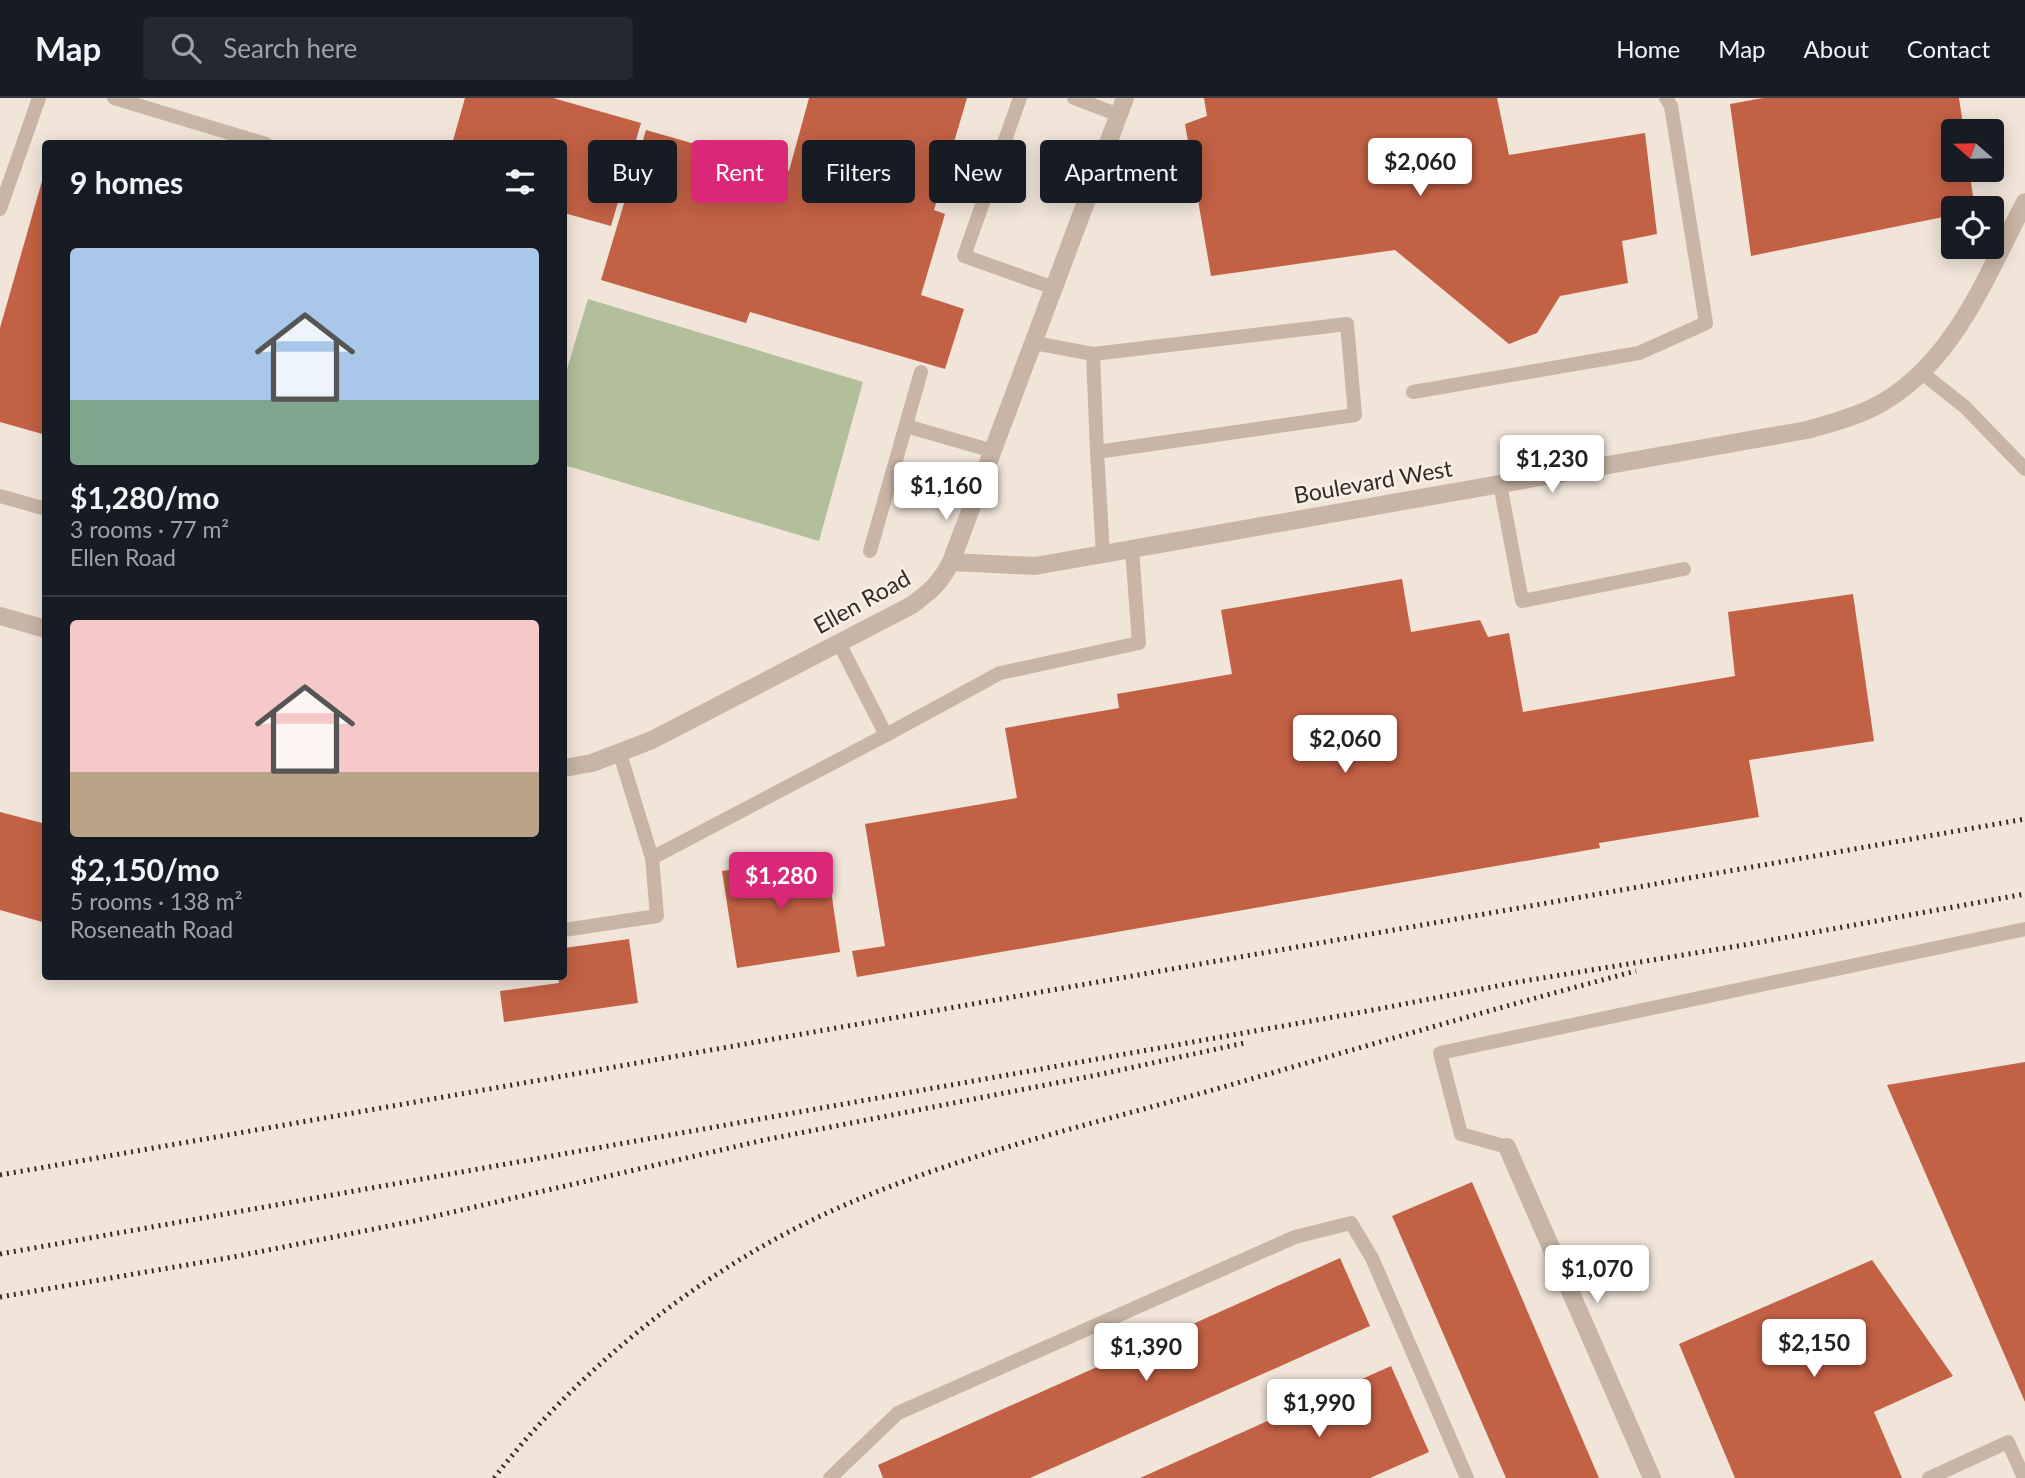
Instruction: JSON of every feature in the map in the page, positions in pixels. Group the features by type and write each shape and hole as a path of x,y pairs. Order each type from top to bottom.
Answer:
{"street":[{"name":"Ellen Road","path":"567,767 620,754 652,740 912,605 933,590 951,562 1125,98"},
{"name":"Boulevard West","path":"951,562 1035,566 1807,430 1848,418 1875,407 1909,385 1941,352 1962,321 2025,202"},
{"path":"0,616 42,628"},
{"path":"1507,1147 1652,1478"}],"lane":[{"path":"0,209 39,98"},
{"path":"114,98 253,140"},
{"path":"1020,98 964,256 1054,288"},
{"path":"1074,98 1119,116"},
{"path":"1413,392 1639,353 1706,323 1671,106 1666,98"},
{"path":"1034,343 1093,354 1347,324 1355,415 1097,452"},
{"path":"1093,354 1103,554"},
{"path":"870,551 921,372"},
{"path":"1922,373 1965,407 2025,469"},
{"path":"906,426 993,451"},
{"path":"1500,484 1522,601 1684,569"},
{"path":"0,496 42,508"},
{"path":"652,858 1000,673 1139,643 1132,549"},
{"path":"839,643 886,735"},
{"path":"567,930 657,916 652,858 620,754"},
{"path":"1507,1147 1461,1134 1440,1053 2025,929"},
{"path":"830,1478 898,1413 1295,1237 1351,1223 1372,1258 1465,1477"},
{"path":"1929,1478 2008,1441 2024,1478"}],"green space":[{"path":"588,299 863,382 819,541 567,466 567,369"}],"building":[{"path":"465,98 553,98 641,123 636,140 588,140 588,203 618,203 611,226 567,214 567,140 453,140"},
{"path":"809,98 967,98 955,140 929,140 929,203 936,203 934,210 945,214 921,295 964,309 945,369 750,312 746,323 601,280 624,203 677,203 677,140 643,140 646,130 691,143 691,203 788,203 789,171"},
{"path":"1204,98 1497,98 1509,155 1645,133 1657,234 1622,241 1628,283 1560,296 1537,333 1509,344 1395,250 1211,276 1199,203 1202,203 1202,140 1188,140 1185,124 1207,116"},
{"path":"1763,98 1959,98 1962,119 1941,119 1941,182 1971,182 1973,196 1941,196 1941,217 1751,256 1730,104"},
{"path":"42,181 42,434 0,422 0,328"},
{"path":"1402,579 1411,632 1480,620 1488,637 1509,633 1523,712 1735,676 1728,612 1853,594 1874,741 1749,760 1759,817 1599,843 1600,848 857,977 852,951 885,946 865,824 1017,798 1005,728 1119,708 1117,694 1232,674 1221,610"},
{"path":"0,812 42,823 42,922 0,910"},
{"path":"826,856 840,952 737,968 722,871"},
{"path":"629,939 638,1003 504,1022 500,991 567,980 567,948"},
{"path":"2025,1062 2025,1402 1887,1085"},
{"path":"1472,1182 1599,1478 1506,1478 1392,1216"},
{"path":"1340,1258 1370,1326 1030,1478 883,1478 878,1465"},
{"path":"1872,1260 1953,1376 1874,1412 1902,1478 1735,1478 1679,1344"},
{"path":"1391,1366 1429,1452 1370,1478 1140,1478"}],"railway":[{"path":"0,1175 2025,819"},
{"path":"0,1254 1518,982 1744,945 2025,894"},
{"path":"494,1478 564,1398 645,1326 734,1263 827,1213 970,1158 1636,971"},
{"path":"0,1297 233,1257 414,1221 764,1140 1102,1074 1244,1043"}]}
